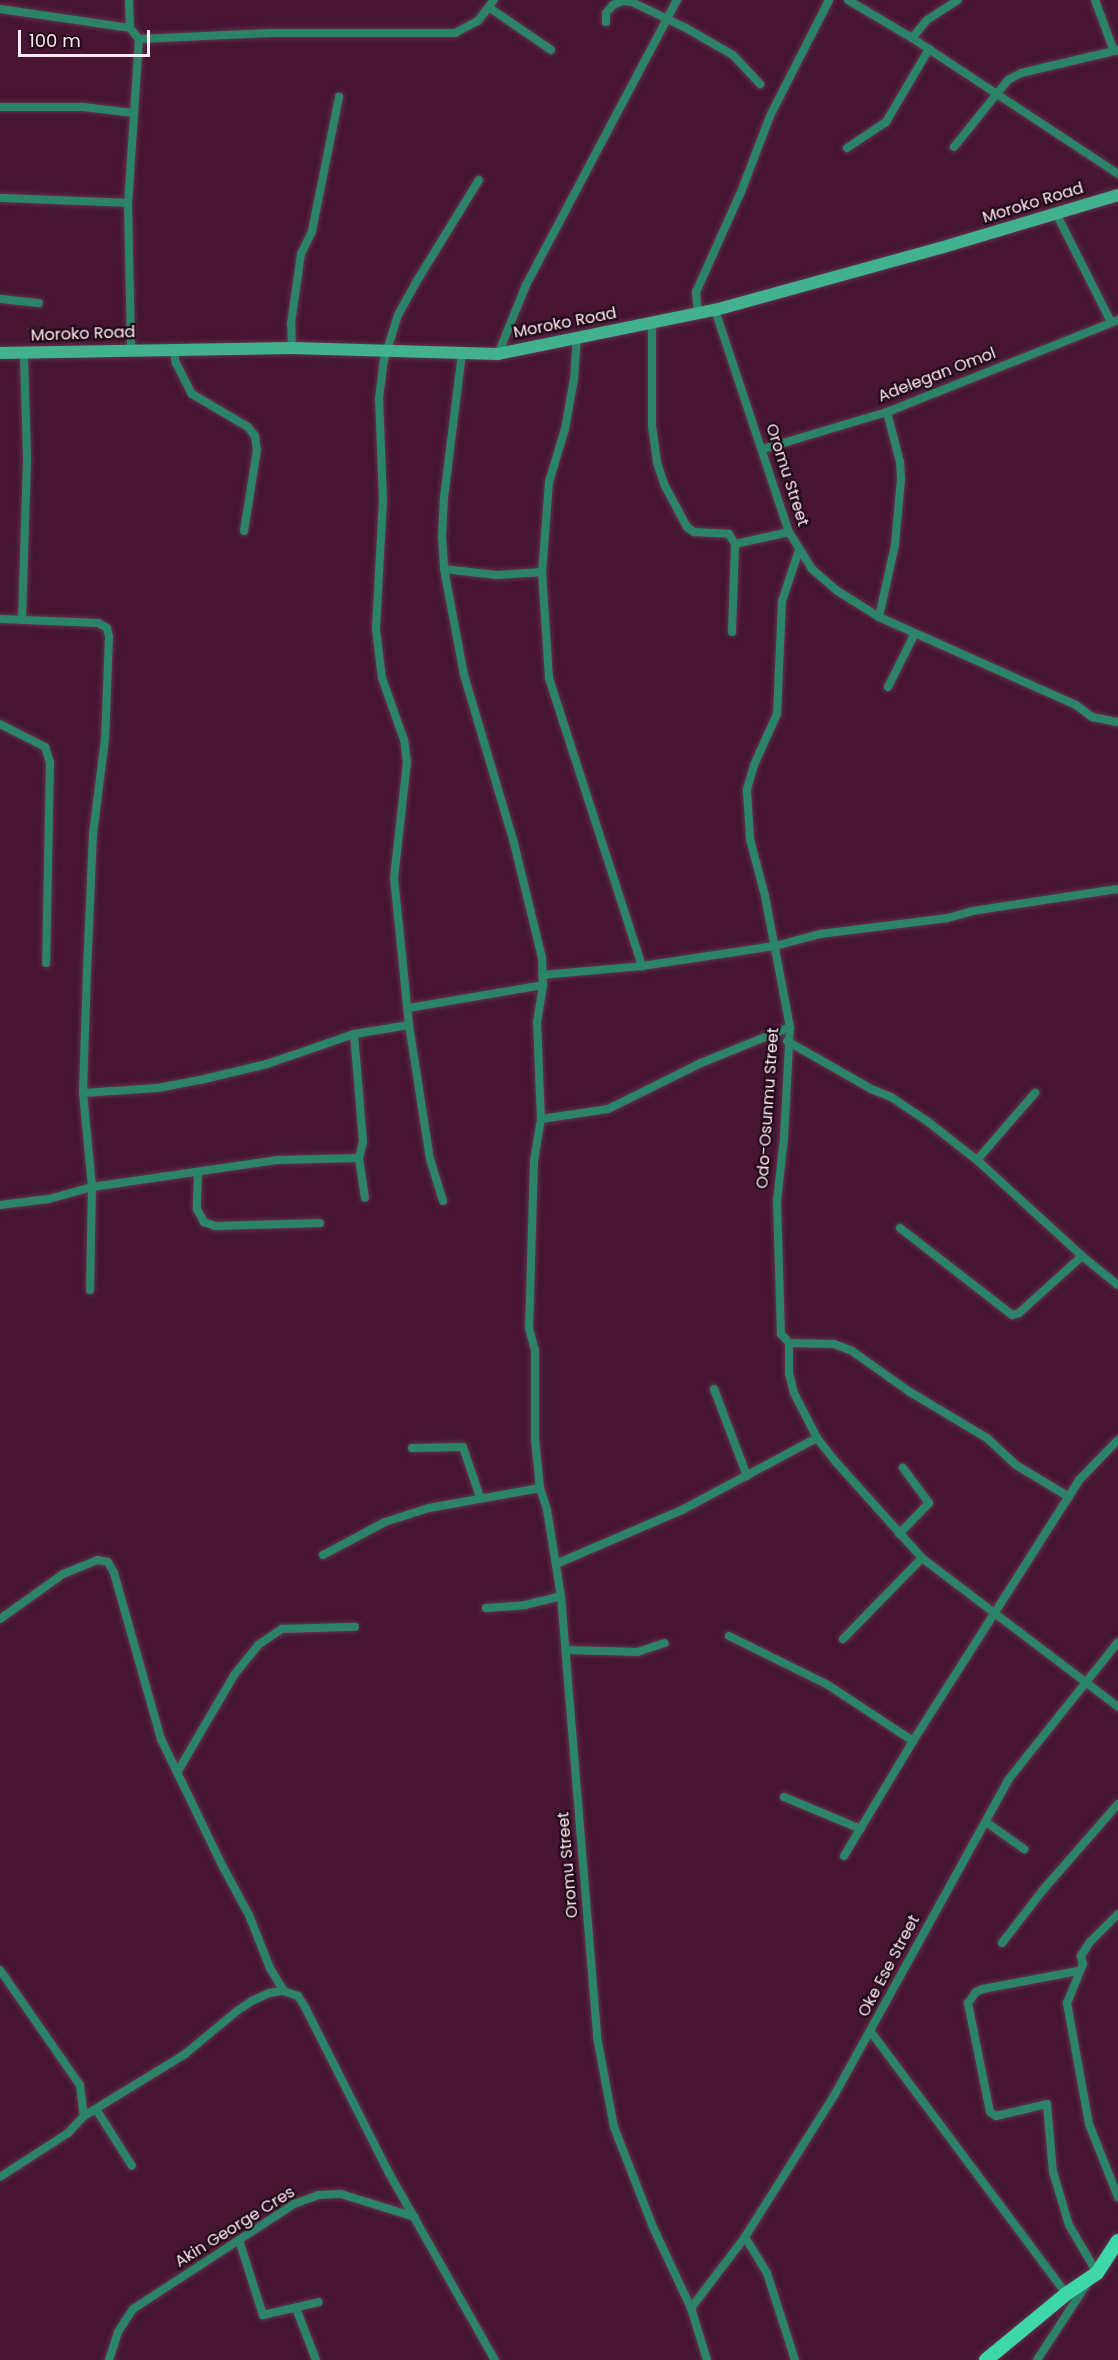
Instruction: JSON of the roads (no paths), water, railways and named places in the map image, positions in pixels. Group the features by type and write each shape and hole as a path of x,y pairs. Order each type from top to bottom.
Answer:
{"main road":[{"path":"986,2360 1066,2294 1097,2273 1118,2241"}],"street":[{"path":"129,0 130,28 139,39 128,203 131,349"},
{"path":"498,354 526,285 677,0"},
{"path":"698,314 696,292 741,192 770,116 829,0"},
{"path":"848,0 912,38 1118,174"},
{"path":"912,38 927,20 958,0"},
{"path":"954,147 1008,81 1032,68 1116,51 1095,0"},
{"path":"606,22 606,13 613,5 623,1 632,2 733,55 760,84"},
{"path":"139,39 270,33 455,33 478,21 492,4 551,50"},
{"path":"0,9 130,28"},
{"path":"847,148 886,122 929,49"},
{"path":"292,348 291,324 301,254 312,231 339,97"},
{"path":"0,107 83,107 134,114"},
{"path":"443,1201 430,1159 409,1024 394,862 407,763 404,740 382,678 376,630 382,501 379,399 384,360 389,350 398,315 479,180"},
{"name":"Moroko Road","path":"0,353 173,348 292,348 498,354 715,310 1118,195"},
{"path":"0,198 128,203"},
{"path":"1057,214 1114,321"},
{"path":"0,298 39,303"},
{"name":"Oromu Street","path":"715,310 789,532 812,569 836,590 879,617 1076,705 1092,717 1118,722"},
{"name":"Adelegan Omol","path":"763,449 887,412 1114,321"},
{"path":"652,324 652,426 657,463 665,486 687,527 694,532 729,534 735,544 732,632"},
{"path":"577,337 574,380 566,429 549,482 542,572 549,678 642,966"},
{"path":"173,348 176,363 192,394 248,427 255,436 257,450 244,531"},
{"path":"22,620 27,456 24,353"},
{"name":"Oromu Street","path":"462,353 444,497 442,537 444,569 464,675 514,843 542,958 543,985 537,1020 541,1119 534,1161 529,1328 535,1350 535,1439 540,1488 547,1509 561,1596 596,2026 614,2127 632,2175 690,2308 708,2360"},
{"path":"879,617 895,545 900,498 900,462 887,412"},
{"path":"735,544 789,532"},
{"name":"Odo-Osunmu Street","path":"799,550 782,601 777,714 747,783 750,839 775,946 790,1027 787,1041 784,1138 777,1220 781,1334 789,1343 789,1373 794,1393 817,1438 922,1558 994,1615 1118,1707"},
{"path":"444,569 497,575 542,572"},
{"path":"0,620 98,623 107,628 109,637 105,739 93,834 83,1093 92,1188 90,1290"},
{"path":"888,687 915,633"},
{"path":"0,724 45,747 50,762 46,963"},
{"path":"542,975 642,966 775,946 820,934 948,918 972,911 1118,889"},
{"path":"409,1008 543,985"},
{"path":"83,1093 158,1088 200,1080 267,1064 354,1034 409,1024"},
{"path":"541,1119 609,1109 701,1063 790,1027"},
{"path":"354,1034 363,1142 359,1158 364,1198"},
{"path":"787,1041 927,1121 977,1160 1082,1256 1118,1285"},
{"path":"977,1160 1035,1093"},
{"path":"0,1205 49,1199 92,1188 278,1160 359,1158"},
{"path":"198,1173 197,1209 204,1222 215,1226 320,1223"},
{"path":"900,1228 1012,1315 1019,1313 1082,1256"},
{"path":"789,1343 834,1344 852,1351 910,1392 987,1437 1016,1465 1069,1497"},
{"path":"714,1389 747,1476"},
{"path":"556,1564 682,1510 817,1438"},
{"path":"844,1856 914,1741 1080,1480 1118,1440"},
{"path":"412,1448 462,1448 480,1497"},
{"path":"899,1534 929,1503 903,1468"},
{"path":"323,1555 385,1522 429,1508 540,1488"},
{"path":"843,1639 922,1558"},
{"path":"0,1619 63,1574 97,1560 108,1562 114,1573 161,1739 284,1991"},
{"path":"486,1608 525,1605 561,1596"},
{"path":"178,1771 234,1675 258,1645 282,1629 355,1627"},
{"path":"729,1636 828,1685 914,1741"},
{"name":"Oke Ese Street","path":"690,2308 745,2237 872,2032 908,1960 1008,1780 1118,1642"},
{"path":"566,1650 637,1652 665,1643"},
{"path":"784,1797 861,1828"},
{"path":"1002,1943 1043,1890 1118,1804"},
{"path":"986,1822 1024,1849"},
{"path":"1118,1914 1090,1942 1081,1956 1083,1964 1078,1971 1067,2003 1077,2069 1089,2124 1118,2197"},
{"path":"0,1970 80,2085 84,2116"},
{"path":"1037,2360 1082,2290 1097,2273 1070,2225 1053,2172 1047,2104 996,2115 990,2112 968,2003 976,1992 983,1989 1078,1971"},
{"path":"0,2177 68,2133 84,2116 185,2054 237,2011 269,1993 284,1991 298,1996 351,2099 495,2360"},
{"path":"872,2032 1066,2294"},
{"path":"96,2109 132,2166"},
{"name":"Akin George Cres","path":"109,2360 118,2332 133,2309 294,2204 319,2195 341,2194 361,2198 415,2217"},
{"path":"745,2237 767,2273 795,2360"},
{"path":"239,2240 262,2315 319,2302"},
{"path":"296,2308 316,2360"}]}
